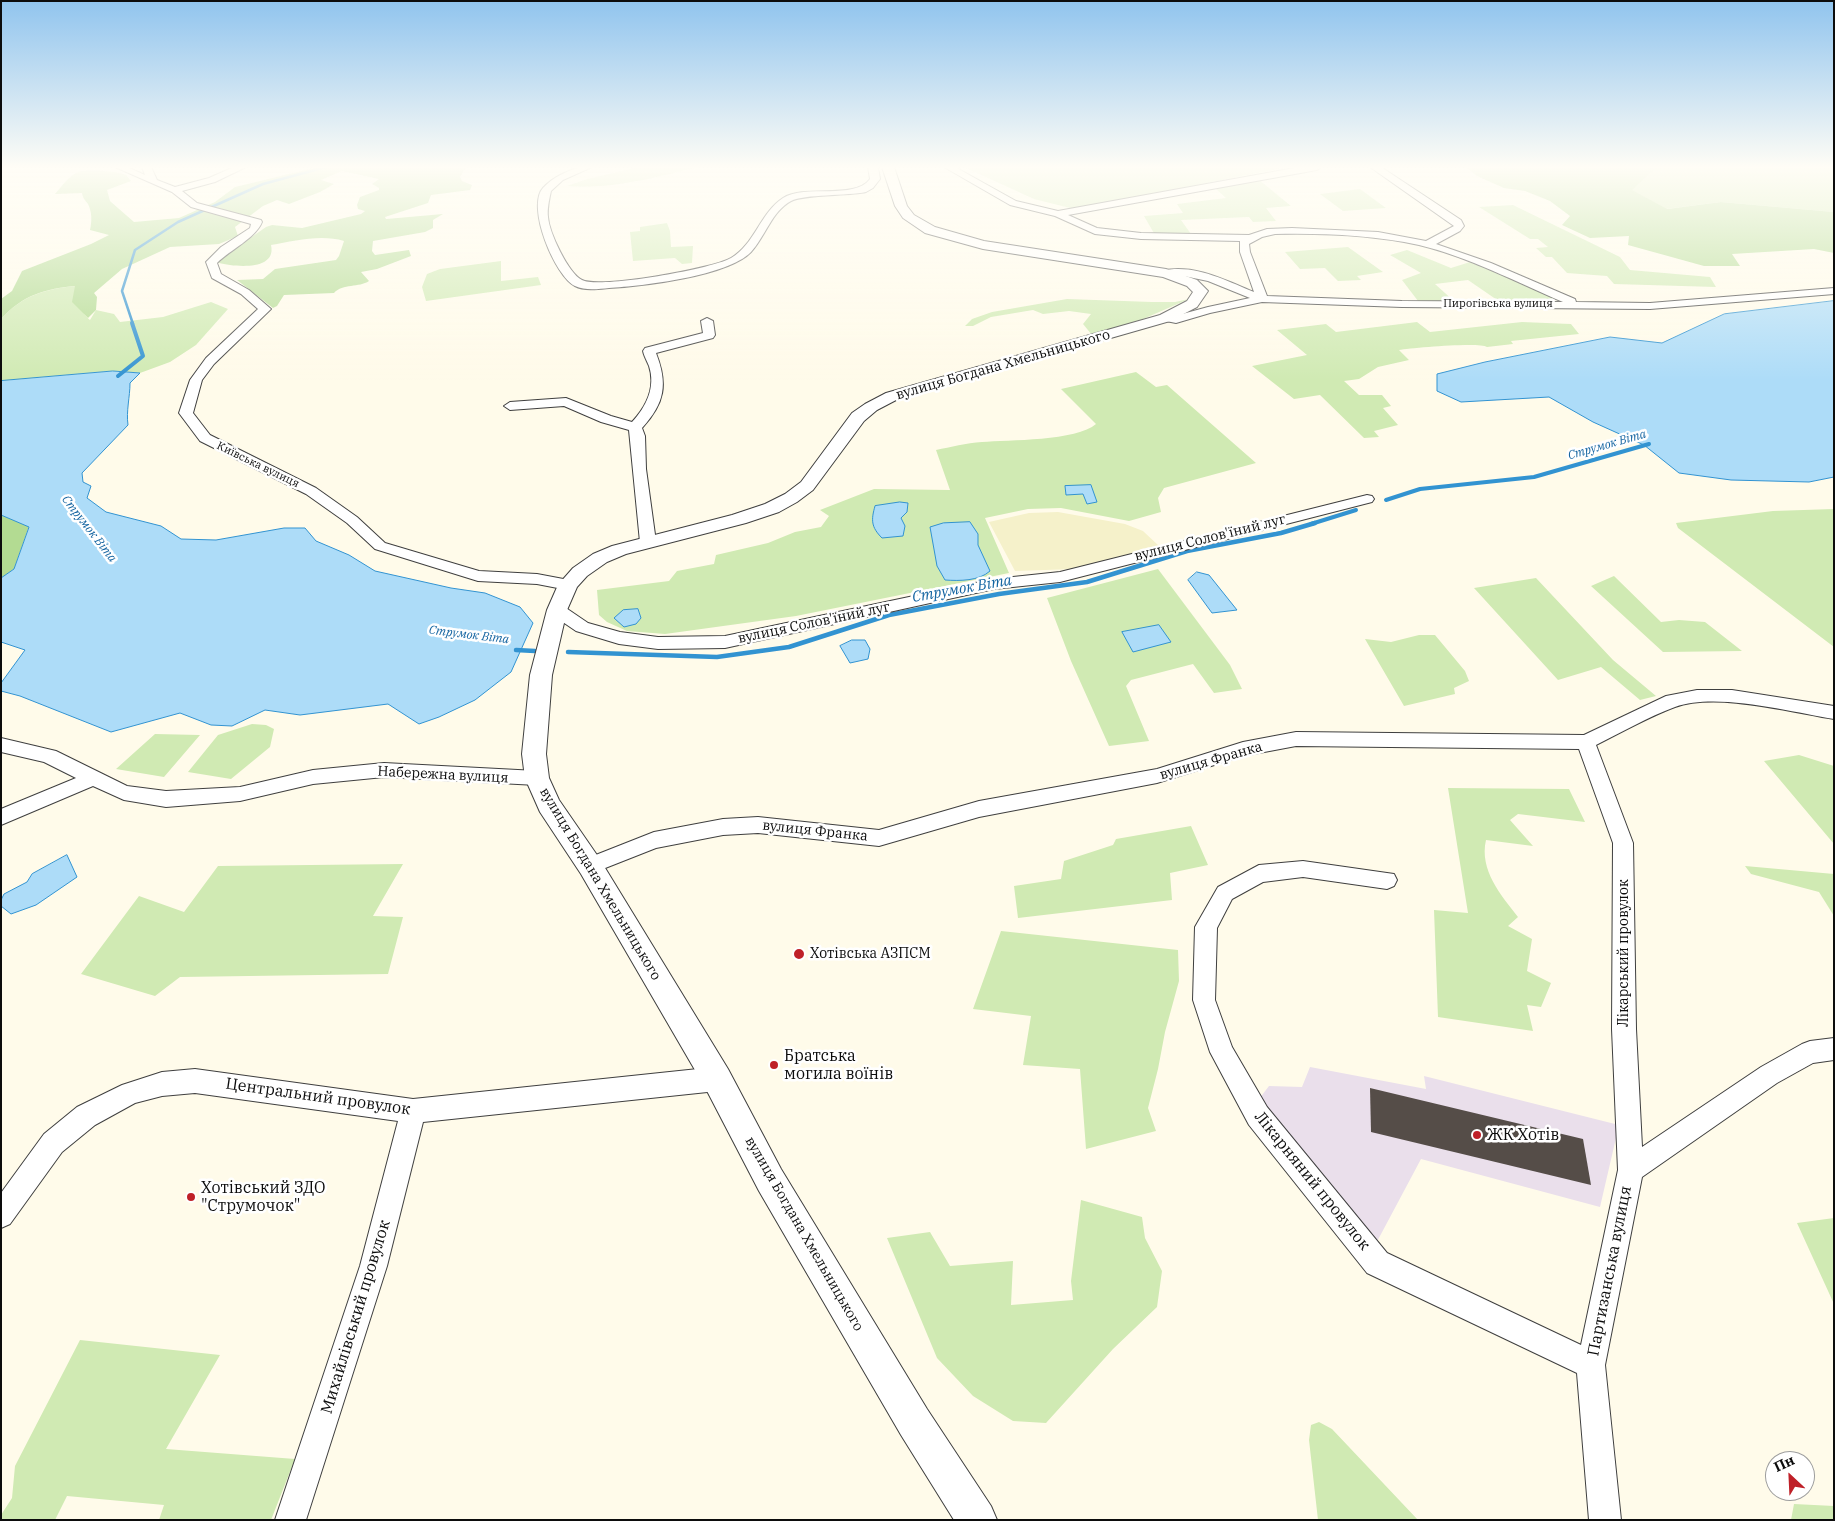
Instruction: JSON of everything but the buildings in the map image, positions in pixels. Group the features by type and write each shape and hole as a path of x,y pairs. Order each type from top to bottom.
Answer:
{"street":[{"name":"Київська вулиця","path":"242,238 225,249 211,262 216,276 245,292 265,309 210,361 196,380 186,413 205,438 311,491 352,520 380,546 478,576 537,579 562,597"},
{"path":"549,238 571,279 581,285 600,286 697,272 732,261 748,251 756,238"},
{"name":"вулиця Богдана Хмельницького","path":"958,238 983,245 1054,257 1166,273 1192,283 1201,291 1192,304 1165,318 892,396 871,407 858,418 807,486 791,498 772,508 740,519 648,542 600,558 580,572 562,597 541,675 534,754 537,778 549,804 590,866 717,1078 770,1180 914,1422 977,1520"},
{"path":"1165,318 1176,320 1217,308 1262,299 1245,252 1244,243 1250,238"},
{"path":"1403,238 1449,250 1579,305"},
{"path":"1428,244 1439,238"},
{"name":"Пирогівська вулиця","path":"1166,273 1184,273 1211,278 1262,299 1402,304 1650,306 1834,291"},
{"path":"635,427 651,410 656,396 656,370 649,350 709,335 707,321"},
{"path":"510,406 566,402 606,419 635,427"},
{"path":"635,427 638,436 639,469 648,542"},
{"name":"вулиця Солов'їний луг","path":"562,597 582,627 619,638 658,643 725,642 994,584 1060,577 1367,499"},
{"name":"вулиця Франка","path":"590,866 654,840 723,826 758,825 880,838 979,809 1157,776 1243,749 1296,739 1586,742 1672,701 1697,696 1732,696 1834,713"},
{"name":"Лікарський провулок","path":"1586,742 1623,843 1624,1029 1631,1170"},
{"name":"Набережна вулиця","path":"1,745 49,756 124,793 166,798 240,794 313,777 384,770 537,778"},
{"path":"1,817 94,778"},
{"name":"Лікарняний провулок","path":"1386,880 1303,869 1259,874 1225,893 1206,927 1204,1000 1222,1052 1258,1116 1377,1263 1591,1365"},
{"name":"Партизанська вулиця","path":"1606,1520 1591,1365 1631,1170 1769,1075 1810,1052 1834,1049"},
{"name":"Центральний провулок","path":"1,1215 53,1143 86,1116 131,1092 162,1084 195,1081 413,1111 717,1078"},
{"name":"Михайлівський провулок","path":"290,1520 353,1333 400,1173 413,1111"}],"shaded area":[{"path":"1058,512 1125,524 1143,531 1159,546 1075,569 1015,571 989,522 1029,513"},
{"path":"1310,1067 1426,1089 1424,1076 1619,1125 1600,1207 1421,1159 1372,1251 1256,1103 1269,1086 1302,1087"}],"green space":[{"path":"103,238 233,238 219,244 170,247 122,269 94,293 97,297 96,310 88,318 72,302 75,286 44,291 26,299 17,304 1,319 1,299 12,291 22,271"},
{"path":"250,238 390,238 373,241 372,251 375,255 409,250 411,256 377,269 361,272 369,281 365,283 342,288 334,293 284,295 277,306 273,308 237,280 263,279 275,269 336,260 344,241 317,238 271,245 271,253 268,259 253,265 235,266 219,263 220,259"},
{"path":"631,238 670,238 671,247 693,246 692,263 682,264 675,258 633,261"},
{"path":"1528,238 1581,238 1620,257 1630,270 1710,277 1716,287 1614,284 1607,276 1567,273 1552,257 1546,257 1536,248 1548,247 1538,239"},
{"path":"1629,238 1834,238 1834,253 1814,249 1732,254 1740,266 1704,266 1628,245"},
{"path":"1348,247 1383,272 1357,276 1361,280 1338,281 1325,268 1300,269 1285,252"},
{"path":"1407,250 1451,268 1470,262 1554,297 1554,301 1545,303 1500,302 1468,280 1435,284 1455,302 1418,301 1402,280 1421,273 1390,255"},
{"path":"501,261 501,281 538,277 541,285 426,301 422,287 427,274 440,269"},
{"path":"76,286 75,291 78,304 90,320 96,310 114,314 120,322 163,317 211,302 228,309 196,345 170,362 140,373 113,371 1,381 1,319 18,304 44,291"},
{"path":"1067,299 1175,302 1189,299 1127,326 1092,335 1083,324 1091,314 1069,311 1043,314 1033,310 991,317 973,326 965,326 972,319 992,312"},
{"path":"1417,322 1430,332 1522,322 1571,324 1579,334 1511,341 1513,344 1487,347 1459,345 1399,350 1409,360 1378,367 1359,379 1344,381 1359,395 1382,395 1391,406 1383,408 1398,425 1374,431 1379,437 1364,438 1320,395 1294,399 1252,366 1307,355 1277,330 1326,324 1336,332"},
{"path":"1136,372 1156,387 1167,385 1256,463 1164,488 1158,498 1161,512 1129,521 1061,508 1028,509 985,518 1009,573 796,616 665,634 627,631 607,622 599,615 597,590 669,581 677,571 714,564 716,555 768,543 795,532 821,527 829,516 820,510 874,489 950,490 936,450 976,443 1058,437 1087,430 1096,424 1061,389"},
{"path":"1834,509 1834,647 1678,528 1676,523 1773,511"},
{"path":"1,515 29,526 14,569 1,578"},
{"path":"1158,569 1230,665 1242,689 1214,693 1193,664 1131,680 1126,686 1149,741 1109,746 1071,661 1047,598"},
{"path":"1614,576 1661,622 1679,620 1705,622 1742,651 1663,652 1591,586"},
{"path":"1536,578 1613,660 1656,696 1640,700 1601,667 1558,680 1474,588"},
{"path":"1419,635 1435,635 1465,671 1469,681 1454,688 1455,694 1404,706 1365,639 1391,642"},
{"path":"252,724 266,725 274,729 270,747 231,779 188,772 218,735"},
{"path":"155,734 200,735 164,777 116,769"},
{"path":"1799,755 1834,766 1834,844 1764,761"},
{"path":"1448,788 1569,789 1585,822 1518,814 1510,820 1533,846 1486,840 1486,862 1493,882 1518,917 1508,926 1532,939 1527,971 1551,983 1541,1007 1527,1005 1533,1031 1438,1017 1434,910 1468,913"},
{"path":"1191,826 1208,865 1170,873 1172,900 1018,918 1014,886 1061,879 1064,861 1113,845 1116,839"},
{"path":"403,864 373,916 403,917 388,974 180,977 155,996 81,974 139,896 184,912 218,866"},
{"path":"1745,866 1834,874 1834,916 1819,892 1751,874"},
{"path":"1001,931 1178,950 1179,981 1165,1032 1148,1108 1156,1131 1086,1149 1080,1069 1023,1065 1031,1016 973,1009"},
{"path":"1081,1200 1142,1217 1145,1238 1162,1271 1157,1307 1113,1349 1046,1423 1013,1421 973,1396 937,1358 887,1238 930,1232 950,1266 1013,1261 1011,1305 1073,1300 1071,1281"},
{"path":"1834,1218 1834,1304 1797,1223"},
{"path":"80,1340 220,1355 166,1449 295,1459 271,1520 159,1520 164,1505 67,1496 55,1520 1,1520 1,1515 12,1498 15,1466"},
{"path":"1319,1422 1332,1429 1418,1520 1318,1520 1309,1440 1311,1425"},
{"path":"1794,1504 1834,1506 1834,1520 1791,1520"}],"water":[{"path":"1834,301 1834,477 1809,482 1731,480 1679,473 1644,445 1593,422 1549,397 1461,402 1437,391 1437,374 1485,362 1610,337 1662,343 1724,314"},
{"path":"113,371 140,373 130,383 127,414 128,425 82,473 83,482 91,486 87,498 106,512 161,526 181,539 216,540 284,528 305,528 316,541 349,555 375,571 451,588 485,593 520,607 533,623 511,672 475,700 419,724 388,704 300,715 265,710 232,726 211,725 180,713 111,732 20,696 1,691 1,683 25,650 1,642 1,578 14,569 29,527 1,515 1,381"},
{"path":"1091,485 1097,502 1087,504 1083,494 1066,495 1065,486"},
{"path":"900,502 908,503 907,512 901,518 905,526 903,536 882,538 873,523 875,506"},
{"path":"970,522 978,534 978,545 990,571 975,579 945,580 937,566 930,527 943,523"},
{"path":"1197,572 1209,575 1237,610 1212,613 1188,580"},
{"path":"638,609 641,618 636,624 624,627 614,618 623,610"},
{"path":"1159,625 1171,642 1133,652 1122,632"},
{"path":"852,640 865,640 870,649 868,659 850,663 840,646"},
{"path":"67,855 77,877 36,905 11,914 1,906 4,894 27,882 32,874"}],"waterway":[{"name":"Струмок Віта","path":"133,324 122,291 135,250 153,238"},
{"name":"Струмок Віта","path":"118,376 143,356 132,323"},
{"name":"Струмок Віта","path":"1386,500 1420,489 1534,477 1649,444"},
{"name":"Струмок Віта","path":"1311,524 1356,510"},
{"name":"Струмок Віта","path":"568,652 717,657 789,647 889,615 999,594 1087,582 1187,551 1281,533 1315,523"},
{"name":"Струмок Віта","path":"516,650 535,651"}],"place":[{"name":"Хотівська АЗПСМ","path":"799,954"},
{"name":"Братська могила воїнів","path":"774,1065"},
{"name":"ЖК Хотів","path":"1477,1135"},
{"name":"Хотівський ЗДО \"Струмочок\"","path":"191,1197"}]}
